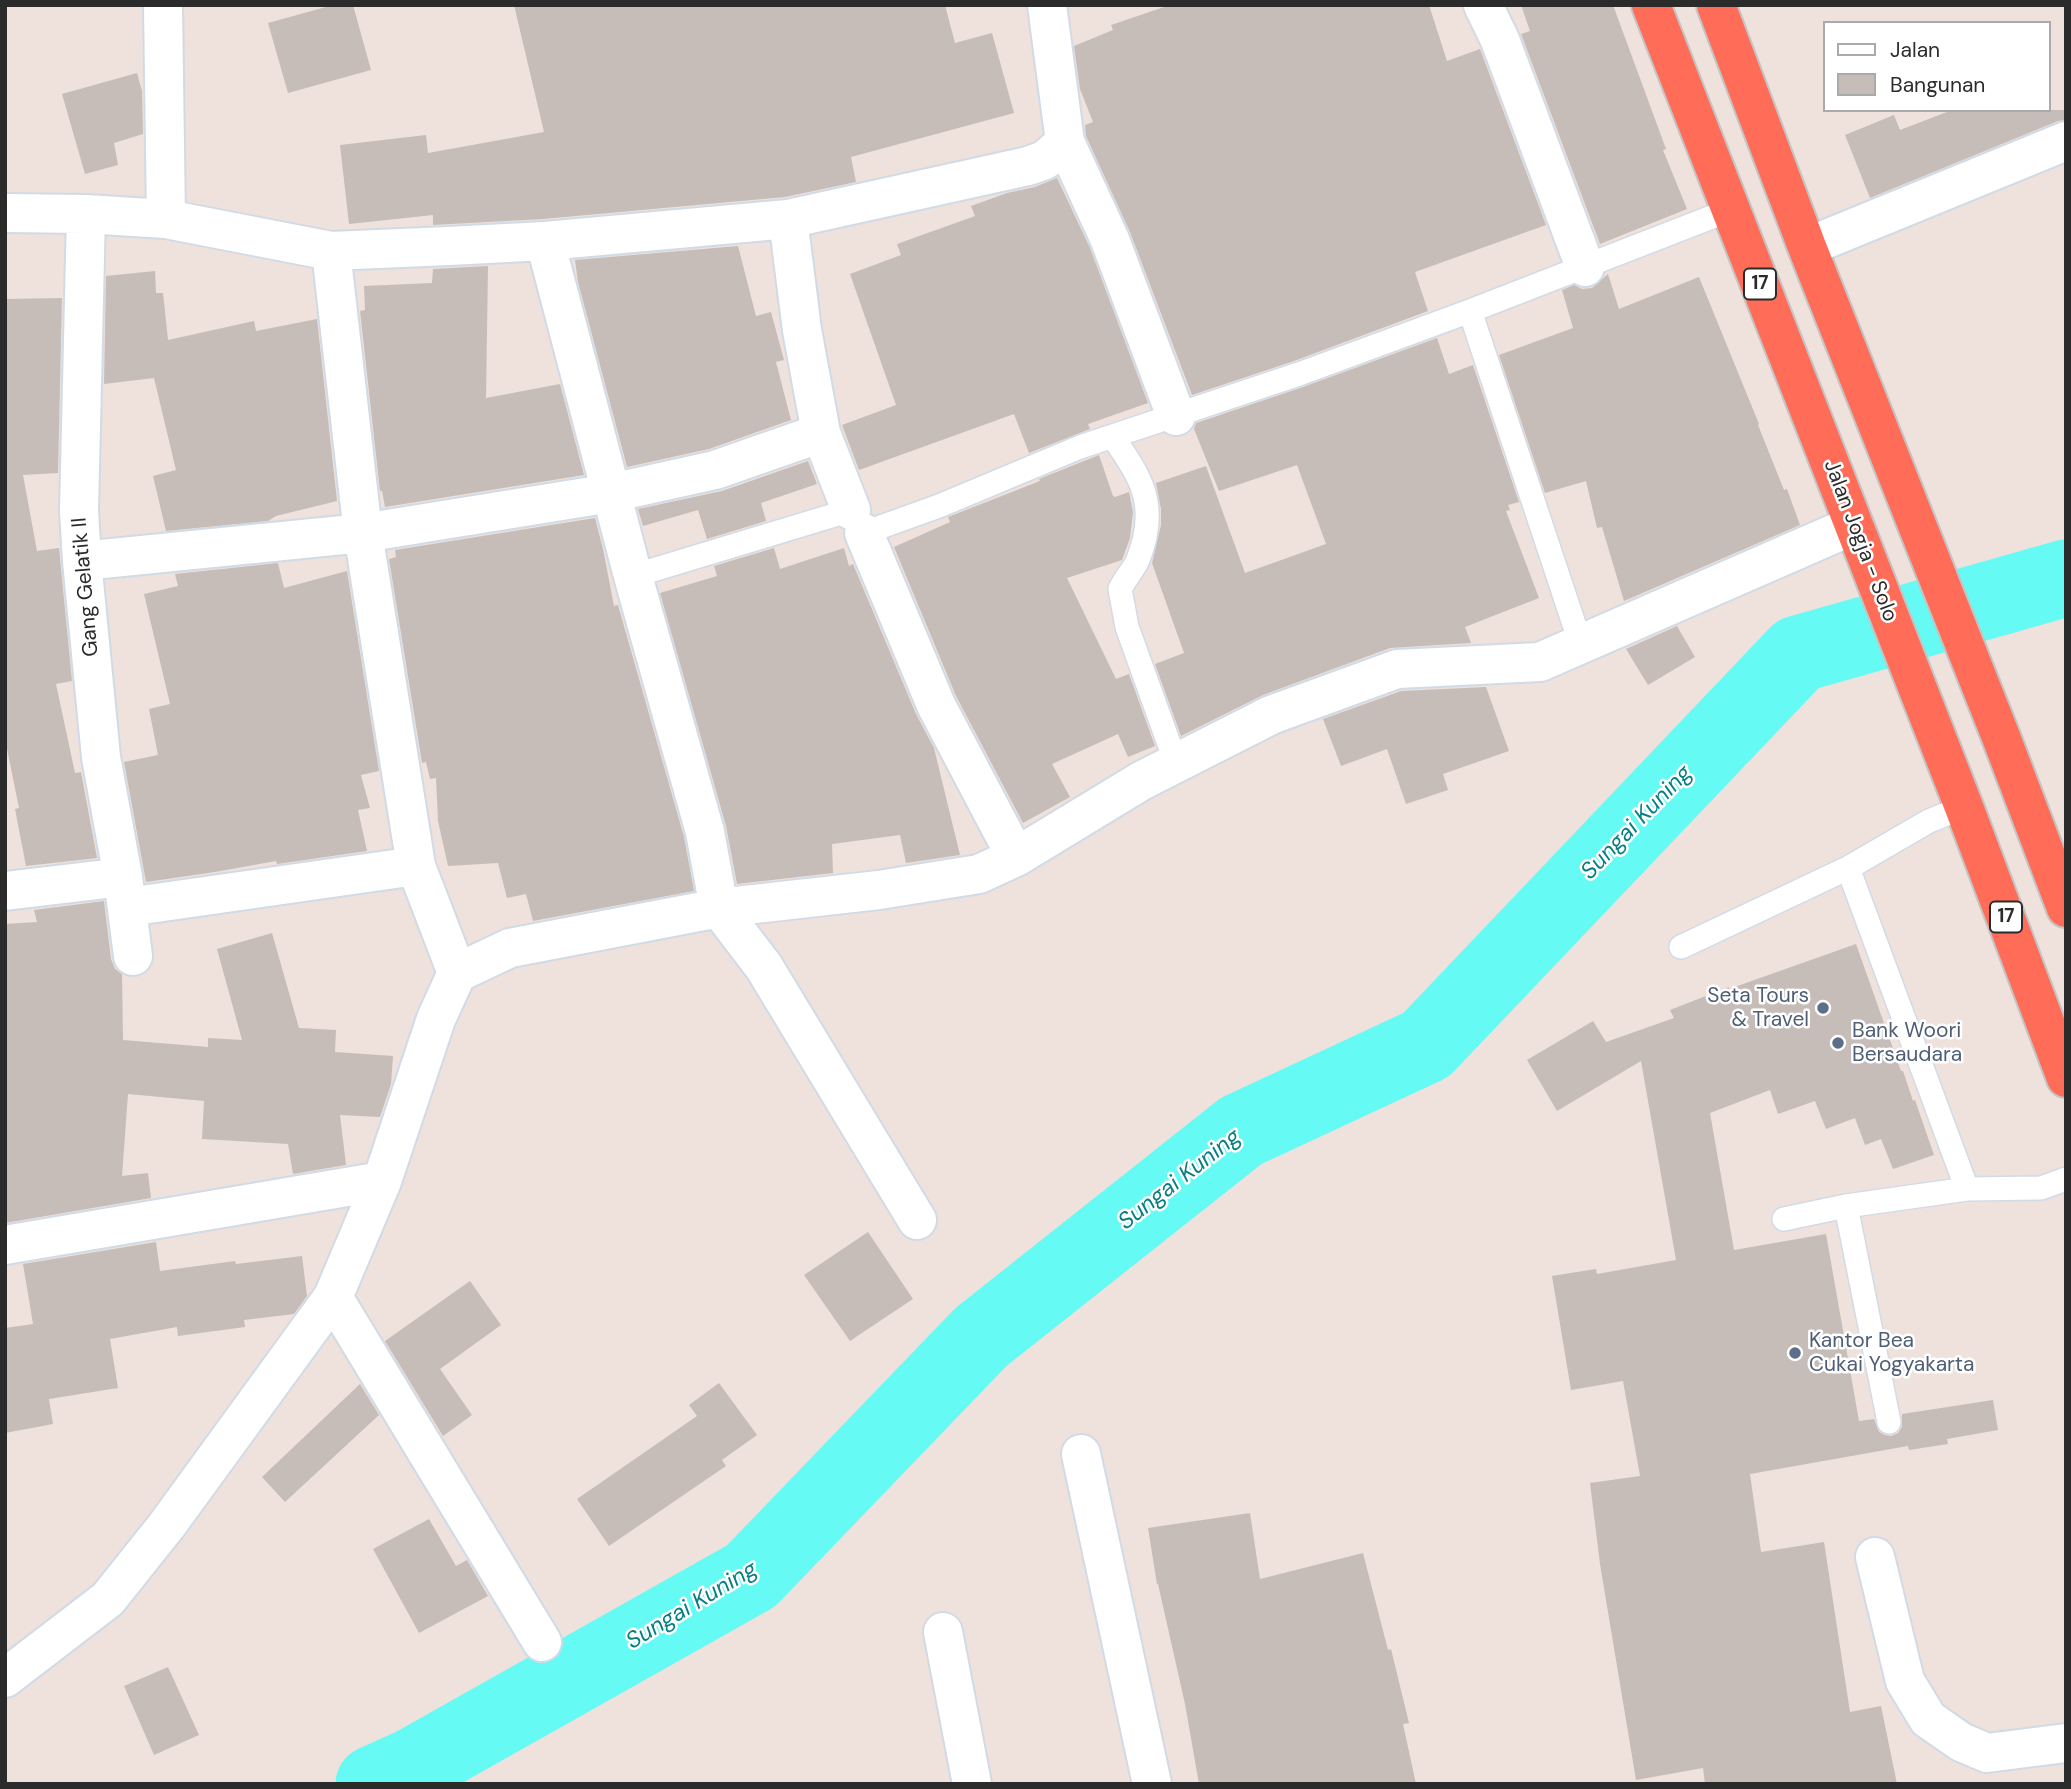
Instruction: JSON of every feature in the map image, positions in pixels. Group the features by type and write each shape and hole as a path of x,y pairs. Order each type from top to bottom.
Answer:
{"highway":[{"name":"Jalan Jogja - Solo","path":"1651,5 1964,807 2066,1077"},
{"path":"1716,5 1807,247 1925,541 2066,908"}],"street":[{"path":"163,5 166,219"},
{"path":"1047,5 1065,142 1110,240 1176,416"},
{"path":"1483,5 1500,40 1586,267"},
{"path":"1807,247 2066,141"},
{"path":"5,213 166,219 331,251 545,241 788,219 1028,166 1045,160 1065,142"},
{"name":"Gang Gelatik II","path":"86,214 79,512 82,561 101,757 125,892 133,957"},
{"path":"788,219 802,330 821,433 936,705 1016,857"},
{"path":"545,241 633,576 705,832 719,908 764,967 917,1220"},
{"path":"331,251 363,533 416,866 457,973"},
{"path":"82,561 363,533 611,494 715,470 821,433"},
{"path":"5,1678 108,1599 167,1525 333,1297 382,1181 436,1018 457,973 510,948 719,908 879,890 979,874 1016,857 1141,781 1271,715 1397,669 1540,662 1854,525"},
{"path":"5,891 125,892 416,866"},
{"path":"5,1245 382,1181"},
{"path":"333,1297 542,1642"},
{"path":"1081,1454 1152,1784"},
{"path":"1875,1557 1905,1682 1928,1719 1961,1742 1987,1752 2066,1743"},
{"path":"943,1632 972,1784"}],"lane":[{"path":"633,576 857,522 939,506 1080,447 1299,374 1730,210"},
{"path":"1470,311 1581,645"},
{"path":"1113,437 1136,472 1148,505 1148,525 1141,552 1120,589 1127,627 1176,762"},
{"path":"1681,947 1848,868 1929,821 1964,807"},
{"path":"1848,868 1967,1189"},
{"path":"1783,1219 1846,1206 1967,1189 2041,1188 2066,1179"},
{"path":"1846,1206 1889,1422"}],"building":[{"path":"333,5 353,5 371,70 288,93 268,23"},
{"path":"514,5 945,5 955,43 992,33 1014,113 851,157 856,182 785,197 543,219 433,225 433,215 349,224 340,145 426,135 428,153 544,132"},
{"path":"1170,5 1429,5 1447,61 1480,49 1546,225 1415,272 1428,311 1294,361 1192,395 1130,232 1086,136 1085,125 1093,122 1080,89 1074,46 1113,30 1111,25"},
{"path":"1521,5 1613,5 1666,149 1663,150 1687,209 1600,244 1521,34 1530,31"},
{"path":"137,73 142,91 143,134 114,143 118,165 85,174 62,94"},
{"path":"2066,110 2066,120 1870,198 1845,135 1894,115 1900,130 1947,112"},
{"path":"1057,178 1090,248 1148,403 1088,424 1090,429 1029,453 1014,414 859,470 842,425 896,405 850,274 901,255 897,244 975,216 971,206"},
{"path":"738,246 756,316 771,312 784,360 776,362 791,420 709,449 627,467 578,282 575,260"},
{"path":"488,266 486,398 560,384 584,475 385,507 380,491 360,311 365,310 364,286 432,283 433,269"},
{"path":"155,271 156,293 163,293 168,340 254,321 256,331 317,319 337,501 276,516 268,521 166,531 153,476 176,470 154,378 104,384 106,276"},
{"path":"1608,274 1619,309 1699,277 1800,525 1624,601 1602,527 1597,528 1586,481 1545,493 1499,355 1573,328 1562,290 1574,285 1582,289 1592,288"},
{"path":"62,298 58,473 23,475 37,551 59,548 72,681 56,684 75,773 81,772 97,858 26,866 15,809 19,808 5,739 5,299"},
{"path":"1437,338 1449,374 1473,365 1519,502 1508,505 1510,510 1506,511 1539,598 1465,627 1471,643 1390,648 1263,695 1181,736 1155,664 1184,653 1152,563 1161,525 1156,483 1206,466 1245,573 1326,544 1297,465 1219,491 1194,429 1196,423"},
{"path":"1099,455 1113,496 1129,492 1133,512 1130,538 1122,560 1067,578 1116,679 1129,674 1155,746 1128,757 1118,734 1052,764 1070,797 1023,823 956,696 894,547 950,522 948,517"},
{"path":"808,461 817,484 761,503 766,521 707,539 698,510 643,526 638,509 722,491"},
{"path":"595,518 614,606 618,605 684,837 694,891 533,921 526,894 507,898 498,863 448,866 438,821 436,778 430,779 426,762 422,763 389,559 396,557 395,550"},
{"path":"774,548 780,569 844,548 849,566 853,564 916,714 934,748 960,855 906,863 900,835 832,844 833,873 737,884 726,826 660,593 717,576 714,566"},
{"path":"278,563 284,588 347,571 379,771 361,775 370,808 358,810 367,851 277,864 276,861 146,882 124,762 158,755 149,709 170,704 144,594 178,586 175,574"},
{"path":"1677,626 1695,657 1648,685 1626,649"},
{"path":"1486,687 1509,751 1443,774 1448,790 1406,804 1387,749 1341,766 1323,719 1401,691"},
{"path":"104,901 111,959 115,969 122,974 123,1040 208,1047 208,1038 242,1040 217,949 272,933 299,1028 336,1030 335,1052 393,1056 391,1084 380,1117 340,1115 346,1165 293,1174 288,1144 202,1139 204,1101 128,1094 122,1176 148,1173 151,1198 5,1223 5,924 37,922 34,910"},
{"path":"1856,944 1934,1155 1893,1169 1881,1139 1865,1145 1855,1118 1826,1129 1815,1101 1778,1114 1770,1090 1710,1113 1734,1250 1826,1234 1859,1421 1874,1419 1879,1432 1891,1436 1898,1433 1902,1427 1902,1414 1993,1400 1998,1430 1947,1439 1948,1444 1909,1450 1908,1446 1750,1474 1761,1552 1824,1542 1850,1712 1881,1706 1897,1784 1705,1784 1703,1768 1636,1780 1600,1564 1590,1483 1640,1476 1623,1381 1571,1390 1552,1276 1596,1269 1597,1274 1676,1260 1641,1061 1557,1111 1527,1060 1593,1021 1606,1042 1674,1018 1670,1010"},
{"path":"868,1232 913,1299 850,1341 804,1275"},
{"path":"156,1242 160,1271 302,1256 307,1296 294,1314 244,1320 245,1327 178,1336 177,1327 110,1339 118,1388 49,1399 53,1424 5,1433 5,1328 33,1324 23,1264"},
{"path":"470,1281 501,1325 440,1369 472,1415 443,1436 385,1341"},
{"path":"719,1383 757,1435 722,1460 726,1466 609,1546 577,1499 697,1416 689,1405"},
{"path":"360,1384 379,1415 285,1502 262,1477"},
{"path":"1250,1513 1260,1579 1363,1553 1409,1723 1403,1724 1416,1784 1199,1784 1185,1704 1157,1584 1148,1528"},
{"path":"429,1519 456,1566 467,1560 488,1596 419,1633 373,1549"},
{"path":"168,1667 199,1735 154,1755 124,1686"}],"waterway":[{"name":"Sungai Kuning","path":"374,1784 412,1767 751,1576 981,1337 1241,1131 1426,1045 1798,654 2066,578"}],"place":[{"name":"Seta Tours & Travel","path":"1823,1008"},
{"name":"Bank Woori Bersaudara","path":"1838,1043"},
{"name":"Kantor Bea Cukai Yogyakarta","path":"1795,1353"}]}
